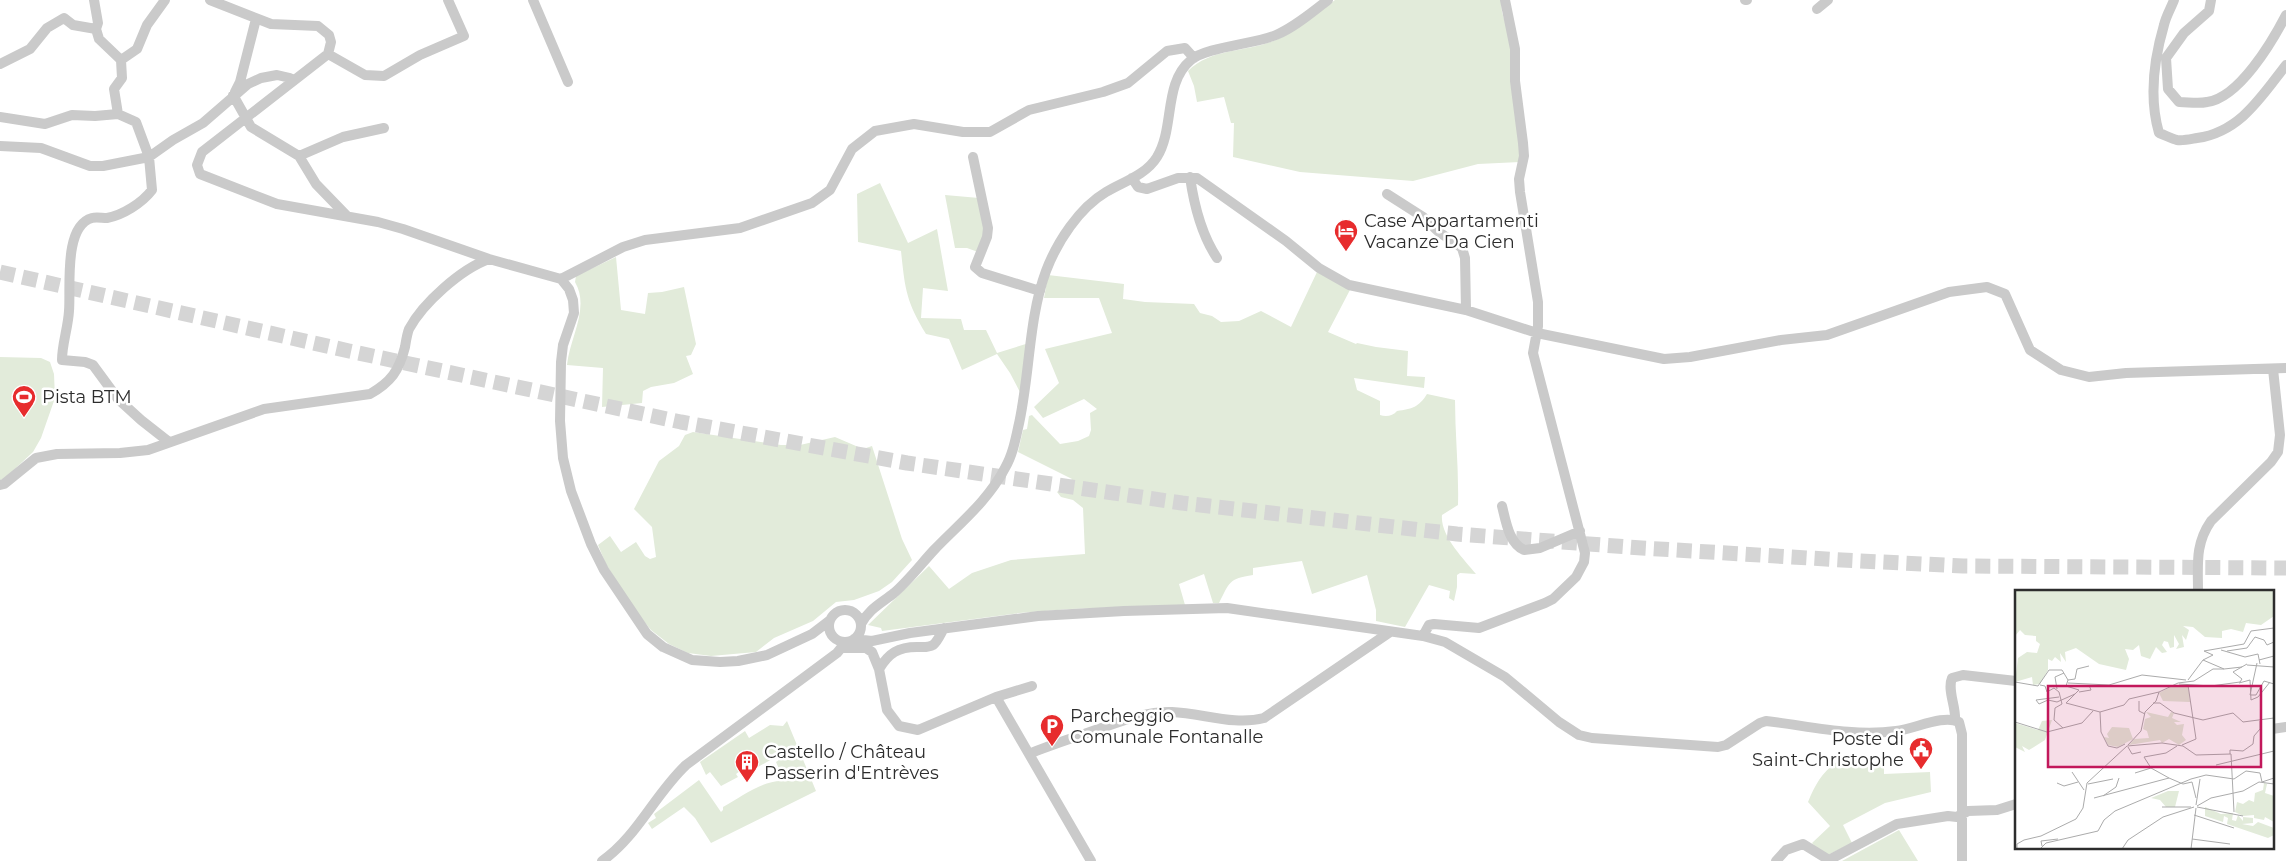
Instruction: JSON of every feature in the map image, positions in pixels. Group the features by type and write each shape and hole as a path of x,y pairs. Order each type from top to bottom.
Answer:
{"street":[{"path":"94,0 98,22 96,29 99,39 121,60 122,78 114,89 118,114"},
{"path":"121,60 137,49 147,25 165,0"},
{"path":"210,0 256,20 271,24 318,26 329,35 331,42 328,54 199,156 197,165 200,174 277,204 346,216 403,229 488,259 560,279 570,289 574,300 574,312 561,362 560,421 563,458 571,491 590,544 604,570 647,634 663,647 692,660 720,662 767,655 812,634 829,621 836,612 849,611 879,602"},
{"path":"328,54 365,75 384,76 420,55 464,36 448,0"},
{"path":"533,0 568,82"},
{"path":"602,861 630,835 676,774 686,765 847,643 861,627 866,614 879,602 894,593 974,510 998,480 1007,466 1015,443 1024,403 1040,291 1046,270 1071,226 1094,200 1149,167 1160,151 1164,144 1176,84 1181,72 1194,58 1275,36 1328,0"},
{"path":"1423,636 1429,626 1434,624 1479,628 1553,600 1581,569 1585,553 1533,353 1537,333 1538,302 1520,192 1519,179 1524,156 1515,81 1514,49 1505,0"},
{"path":"1817,10 1828,0"},
{"path":"2174,0 2164,23 2156,57 2153,98 2154,115 2160,133 2177,140 2192,139 2208,136 2234,125 2250,111 2286,65"},
{"path":"2211,0 2209,11 2184,33 2166,58 2168,89 2179,102 2208,102 2233,89 2271,45 2286,16"},
{"path":"0,64 30,49 47,28 60,18 72,24 96,29"},
{"path":"234,95 240,82 256,20"},
{"path":"560,279 623,247 646,240 740,228 812,203 830,190 852,149 875,131 914,124 964,132 990,132 1029,110 1103,92 1128,83 1167,51 1185,48 1194,58"},
{"path":"0,146 41,148 90,166 103,166 149,157 176,138 203,123 248,84 268,76 283,76 292,81"},
{"path":"234,95 246,117 258,132 299,156 316,184 346,216"},
{"path":"0,117 45,124 72,115 118,114 136,122 149,157 152,190 146,198 117,215 91,218 84,223 77,234 70,258 69,311 62,360 85,362 93,365 118,399 169,442"},
{"path":"299,156 343,137 384,128"},
{"path":"973,157 988,228 987,236 975,267 982,274 1040,291"},
{"path":"1190,177 1206,242 1217,258"},
{"path":"1132,178 1138,187 1147,189 1178,178 1197,178 1222,194 1332,276 1349,284 1369,290 1466,310 1537,333 1546,333 1664,360 1781,340 1827,335 1949,292 1987,287 2005,294 2030,350 2061,370 2089,377 2146,372 2286,368"},
{"path":"1387,194 1423,216 1439,232 1462,248 1465,258 1466,310"},
{"path":"0,485 4,484 36,458 57,454 148,450 264,409 370,394 382,388 396,374 401,364 408,331 416,318 467,269 488,259"},
{"path":"2198,590 2200,542 2204,531 2211,521 2271,462 2278,452 2280,435 2273,369"},
{"path":"1502,506 1506,525 1515,545 1524,550 1540,548 1580,531"},
{"path":"847,643 872,641 944,628 1038,616 1124,610 1227,608 1423,636 1446,642 1504,677 1564,726 1579,735 1592,738 1718,747 1726,745 1766,721 1812,728 1879,733 1928,725 1944,719 1955,720 1959,722 1962,734 1962,861"},
{"path":"849,611 857,616 861,627 882,638"},
{"path":"825,661 832,649 829,621"},
{"path":"879,669 887,656 897,649 931,646 944,628"},
{"path":"1029,754 1047,746 1141,715 1159,712 1185,713 1244,721 1264,718 1390,632"},
{"path":"812,634 832,636 839,641 866,648 872,652 879,669 886,710 899,726 918,730 996,697 1032,686"},
{"path":"1955,720 1950,685 1952,678 1963,675 2015,681"},
{"path":"996,697 1090,861"},
{"path":"1776,861 1786,850 1803,844 1829,860 1897,824 1948,816 1957,817 1968,811 1996,810 2015,804"}],"green space":[{"path":"1335,0 1501,0 1502,12 1513,50 1520,162 1478,164 1413,181 1300,172 1233,157 1234,123 1231,123 1224,97 1197,102 1194,86 1188,71 1198,63 1219,54 1255,47 1278,39 1300,26"},
{"path":"880,183 908,243 937,229 948,291 923,288 921,318 961,319 964,330 986,330 997,353 1029,343 1021,394 997,354 962,370 949,339 926,334 910,303 901,251 858,242 857,194"},
{"path":"945,195 979,198 985,230 978,252 967,248 955,248"},
{"path":"616,257 621,310 645,314 648,293 684,287 696,344 691,355 686,356 693,374 674,383 651,387 643,391 642,403 602,407 603,368 567,365 580,312 579,292 575,282 576,276"},
{"path":"1317,272 1351,288 1328,332 1356,344 1408,351 1407,376 1425,377 1424,388 1354,378 1357,390 1380,401 1380,415 1389,416 1397,411 1415,407 1427,394 1455,400 1458,505 1442,515 1442,523 1454,547 1476,574 1460,573 1457,575 1454,601 1449,598 1450,591 1429,585 1405,627 1376,621 1376,610 1367,575 1312,594 1302,561 1253,568 1253,575 1239,578 1231,583 1225,590 1219,603 1213,603 1204,574 1179,584 1185,605 1070,609 1019,613 882,631 881,628 868,625 929,566 949,589 972,573 1011,560 1085,554 1083,508 1073,500 1061,497 1057,492 1072,479 1018,452 1023,430 1027,429 1029,416 1032,415 1060,444 1078,441 1089,436 1091,430 1090,413 1097,409 1084,399 1043,418 1034,407 1059,383 1045,349 1112,333 1099,298 1044,298 1048,275 1124,284 1123,299 1194,304 1200,313 1212,316 1221,322 1239,321 1261,311 1291,327"},
{"name":"Pista BTM","path":"0,357 41,358 50,362 54,374 55,398 41,438 33,452 4,479 0,480"},
{"path":"693,432 781,445 800,445 835,437 863,449 872,446 902,539 912,560 892,582 879,591 854,600 836,602 813,621 774,638 756,652 711,656 688,653 669,644 651,630 633,608 606,564 598,545 610,536 621,552 636,542 645,556 650,559 656,557 652,527 634,509 659,461 679,446 685,435"},
{"path":"787,721 816,791 711,843 695,818 684,807 652,829 648,823 656,818 654,814 699,780 721,812 723,807 752,790 766,784 781,781 783,778 776,762 779,760 776,757 756,768 754,764 751,766 749,764 739,769 740,771 736,774 738,777 721,786 710,772 706,775 700,762 745,731 749,738 770,725 783,726"},
{"path":"1838,761 1869,767 1884,766 1884,774 1930,772 1931,792 1885,803 1843,825 1852,843 1828,855 1817,849 1812,843 1830,826 1808,802 1820,779"},
{"path":"1899,830 1918,861 1842,861"}],"tunnel":[{"path":"0,272 349,351 681,422 907,463 1182,503 1457,534 1642,548 1842,560 1963,566 2286,568"}],"place":[{"name":"Case Appartamenti Vacanze Da Cien","path":"1346,252"},
{"name":"Pista BTM","path":"24,418"},
{"name":"Parcheggio Comunale Fontanalle","path":"1052,747"},
{"name":"Poste di Saint-Christophe","path":"1921,770"},
{"name":"Castello / Château Passerin d'Entrèves","path":"747,783"}]}
